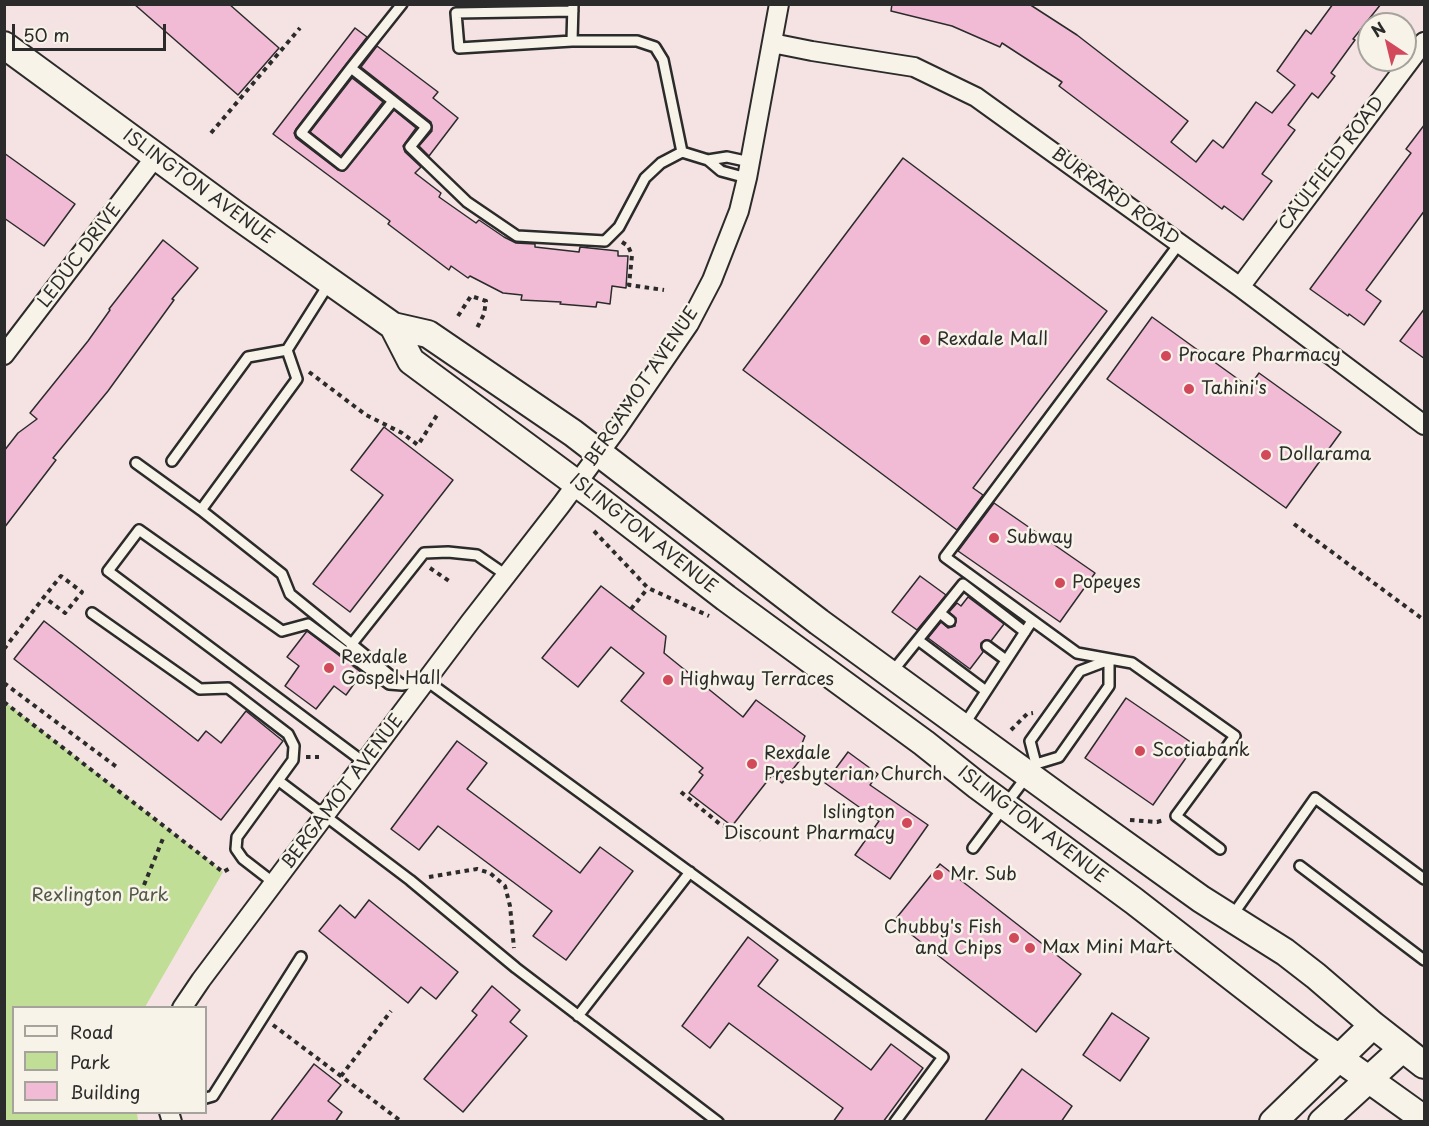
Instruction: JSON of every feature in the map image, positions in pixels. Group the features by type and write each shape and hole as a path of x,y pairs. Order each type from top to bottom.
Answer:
{"main road":[{"name":"ISLINGTON AVENUE","path":"4,45 393,326 428,334 599,452 890,674 963,727 1032,769 1192,892 1285,952 1402,1049 1425,1065"},
{"name":"ISLINGTON AVENUE","path":"393,326 411,361 1134,901 1308,1036 1425,1119"},
{"path":"1273,1122 1373,1025"},
{"path":"1322,1122 1402,1049"}],"street":[{"name":"BERGAMOT AVENUE","path":"183,1006 599,452 689,324 712,280 739,211 749,170 779,4"},
{"name":"CAULFIELD ROAD","path":"1417,65 1425,42"},
{"name":"BURRARD ROAD","path":"772,43 914,67 976,97 1240,287 1425,424"},
{"name":"CAULFIELD ROAD","path":"1240,287 1411,72"},
{"name":"LEDUC DRIVE","path":"4,355 156,156"}],"lane":[{"path":"393,101 342,165 302,133 402,4"},
{"path":"572,41 573,8 456,13 459,48 572,41 637,41 655,47 663,60 682,152"},
{"path":"351,68 426,127 410,147 467,202 517,236 605,241 619,227 645,178 661,163 682,152 708,160 721,171 749,170"},
{"path":"708,160 727,157 749,170"},
{"path":"1179,244 945,557 1077,653 1132,663 1235,736 1176,816 1220,849"},
{"path":"201,510 297,379 288,353 330,282"},
{"path":"172,461 248,357 288,353"},
{"path":"136,463 201,510 282,574 290,594 402,685"},
{"path":"365,763 108,571 139,530 282,631 308,624 389,684 402,685 427,681 943,1057 895,1122"},
{"path":"351,645 424,553 448,552 477,555 506,575"},
{"path":"890,674 963,584 1025,632"},
{"path":"92,613 200,689 228,688 288,734 294,746 293,760 237,837 236,849 243,859 274,883"},
{"path":"940,613 950,621"},
{"path":"963,727 1032,621"},
{"path":"918,640 986,692"},
{"path":"987,646 1006,660"},
{"path":"973,848 1032,769 1059,758 1109,686 1109,660"},
{"path":"1032,769 1030,741 1080,671 1109,660"},
{"path":"279,781 410,880 516,968 718,1122"},
{"path":"1231,918 1315,798 1425,879"},
{"path":"1300,866 1425,960"},
{"path":"579,1016 690,872"},
{"path":"207,1098 213,1096 301,957"}],"path":[{"path":"211,133 300,28"},
{"path":"612,234 628,246 632,255 629,285 664,290"},
{"path":"458,316 471,296 486,301 484,314 477,328"},
{"path":"288,353 366,415 402,433 418,445 437,415"},
{"path":"1294,524 1425,620"},
{"path":"594,531 648,588 710,616"},
{"path":"418,559 449,581"},
{"path":"4,649 44,597 61,576 82,592 65,613 44,597"},
{"path":"631,609 648,588"},
{"path":"4,683 118,768"},
{"path":"4,702 223,872 243,859"},
{"path":"681,792 721,825 735,828 764,841"},
{"path":"1126,819 1157,822 1176,816"},
{"path":"144,885 164,836"},
{"path":"410,880 477,869 490,873 505,886 510,906 516,968"},
{"path":"341,1076 392,1011"},
{"path":"263,1017 402,1122"}],"green space":[{"name":"Rexlington Park","path":"5,702 223,872 146,1006 12,1006 12,1114 137,1114 138,1121 5,1121"}],"building":[{"path":"134,4 229,4 279,48 238,95"},
{"path":"892,4 1029,4 1077,35 1188,121 1171,142 1196,162 1213,140 1223,148 1256,102 1272,113 1295,85 1277,71 1306,30 1311,34 1333,4 1381,4 1375,12 1357,12 1357,34 1353,39 1355,40 1331,73 1335,76 1318,98 1312,93 1288,125 1295,130 1262,174 1272,181 1243,220 1224,206 1222,209 1059,86 1062,82 1002,43 1000,47 952,26 891,11"},
{"path":"355,28 367,37 296,129 294,133 296,138 338,170 344,171 394,110 416,128 403,146 405,152 421,167 415,173 441,193 439,197 476,223 479,220 516,243 579,252 580,247 618,251 618,256 628,256 626,288 612,286 610,304 597,302 596,307 521,300 522,295 503,293 470,276 468,278 451,266 449,270 388,224 390,221 273,134"},
{"path":"377,46 438,92 433,98 458,118 429,156 419,146 432,131 431,122 361,67"},
{"path":"352,78 383,102 341,156 310,132"},
{"path":"1425,124 1425,210 1366,290 1381,301 1364,325 1310,289 1411,153 1406,149"},
{"path":"4,153 75,204 44,246 4,218"},
{"name":"Rexdale Mall","path":"903,158 1107,311 973,488 983,495 957,530 743,370"},
{"path":"163,240 198,268 172,299 174,300 108,391 53,458 56,460 4,528 4,451 18,433 37,419 30,413 88,341 109,309"},
{"path":"1425,308 1425,359 1400,341"},
{"path":"1152,317 1249,387 1259,373 1341,432 1286,508 1107,379"},
{"path":"384,427 453,480 350,612 313,584 383,495 351,470"},
{"path":"994,503 1095,573 1060,622 958,551"},
{"path":"920,576 946,595 917,630 892,612"},
{"name":"Highway Terraces","path":"601,586 666,636 664,653 743,717 756,700 805,736 799,751 804,755 782,783 772,775 732,826 689,793 703,775 699,772 703,768 621,701 644,673 611,647 578,687 542,658"},
{"path":"968,597 1004,624 991,641 985,640 981,643 983,652 970,669 928,638 941,622 948,628 955,626 956,618 949,612 957,603 961,606"},
{"path":"44,621 198,741 206,731 221,743 246,711 283,741 221,820 14,659"},
{"name":"Rexdale Gospel Hall","path":"307,631 362,673 346,695 334,686 316,709 285,686 299,666 287,657"},
{"name":"Scotiabank","path":"1126,698 1195,745 1153,805 1085,758"},
{"path":"457,741 487,763 467,789 580,873 600,847 633,871 566,960 533,936 552,911 438,826 419,850 391,829"},
{"path":"848,752 878,774 870,785 928,825 890,879 855,855 879,821 825,783"},
{"path":"940,864 1081,974 1036,1032 894,921"},
{"path":"369,900 458,972 436,999 421,987 408,1003 319,931 340,905 355,918"},
{"path":"748,937 778,960 758,986 871,1070 891,1044 923,1068 883,1122 833,1122 843,1108 729,1023 710,1048 682,1026"},
{"path":"492,986 520,1010 510,1022 527,1036 463,1112 424,1079 477,1015 472,1011"},
{"path":"1112,1013 1149,1038 1120,1081 1083,1055"},
{"path":"314,1064 341,1085 328,1101 342,1112 335,1122 270,1122"},
{"path":"1022,1069 1072,1106 1061,1122 984,1122"}],"place":[{"name":"Rexdale Mall","path":"925,340"},
{"name":"Procare Pharmacy","path":"1166,356"},
{"name":"Tahini's","path":"1189,389"},
{"name":"Dollarama","path":"1266,455"},
{"name":"Subway","path":"994,538"},
{"name":"Popeyes","path":"1060,583"},
{"name":"Rexdale Gospel Hall","path":"329,668"},
{"name":"Highway Terraces","path":"668,680"},
{"name":"Scotiabank","path":"1140,751"},
{"name":"Rexdale Presbyterian Church","path":"752,764"},
{"name":"Islington Discount Pharmacy","path":"907,823"},
{"name":"Mr. Sub","path":"938,875"},
{"name":"Chubby's Fish and Chips","path":"1014,938"},
{"name":"Max Mini Mart","path":"1030,948"}]}
